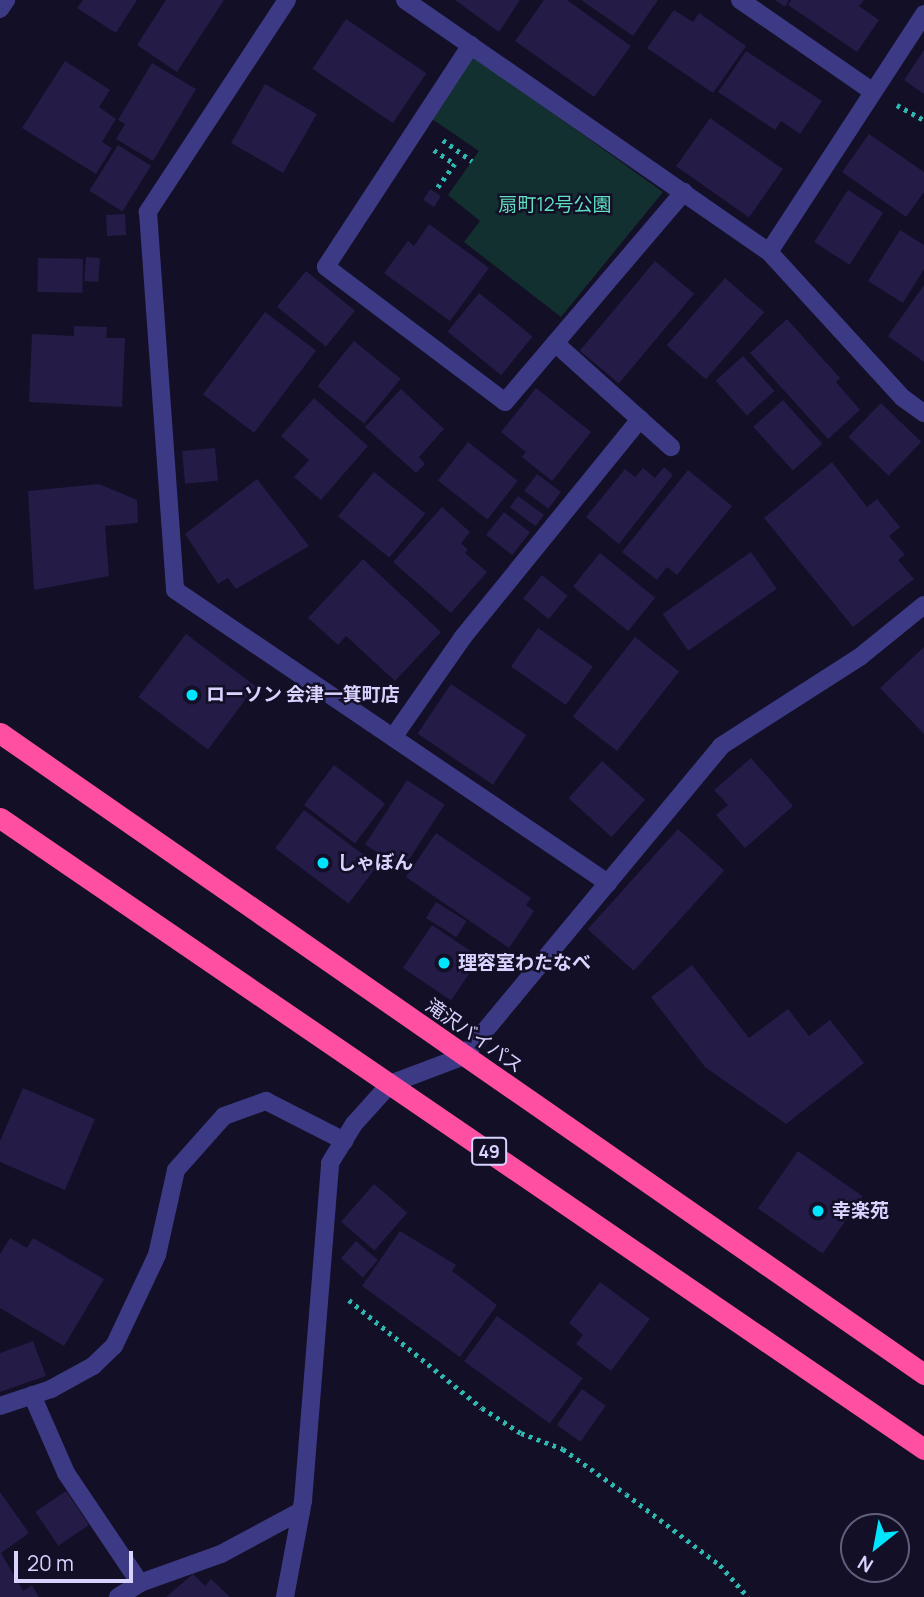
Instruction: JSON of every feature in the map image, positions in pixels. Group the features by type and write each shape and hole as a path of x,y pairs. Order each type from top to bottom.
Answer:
{"highway":[{"name":"滝沢バイパス","path":"0,733 84,788 464,1056 924,1374"},
{"name":"49","path":"0,818 924,1449"}],"street":[{"path":"0,9 6,0"},
{"path":"288,0 148,212 175,590 608,883"},
{"path":"405,0 769,252 903,398 924,413"},
{"path":"740,0 872,91"},
{"path":"769,252 924,14"},
{"path":"471,45 326,267 505,402 684,192"},
{"path":"555,343 671,447"},
{"path":"394,736 463,637 639,419"},
{"path":"285,1597 301,1510 330,1163 344,1141 390,1084 464,1056 721,746 860,656 924,605"},
{"path":"0,1406 32,1395 93,1366 114,1346 157,1255 176,1170 224,1116 266,1101 344,1141"},
{"path":"32,1395 66,1473 140,1583"},
{"path":"118,1597 140,1583 220,1554 301,1510"}],"path":[{"path":"412,135 455,164 437,189"},
{"path":"321,1278 482,1408 521,1433 563,1449 626,1494 720,1565 748,1597"}],"green space":[{"name":"扇町12号公園","path":"473,56 663,192 561,317 464,242 480,221 448,195 479,151 432,119"}],"building":[{"path":"83,0 137,0 116,33 77,8"},
{"path":"166,0 224,0 177,72 137,45"},
{"path":"455,0 520,0 499,32"},
{"path":"544,0 567,0 631,46 594,97 515,41"},
{"path":"581,0 658,0 633,36"},
{"path":"775,0 789,0 785,7"},
{"path":"791,0 864,0 859,6 879,20 857,52 788,5"},
{"path":"674,10 693,22 699,13 746,46 713,93 647,48"},
{"path":"346,19 426,73 393,123 312,69"},
{"path":"924,50 924,94 904,80"},
{"path":"746,51 822,101 800,134 781,121 775,130 718,92"},
{"path":"65,61 110,90 99,107 116,119 102,142 112,148 96,174 22,128"},
{"path":"152,63 196,89 153,161 116,139 125,124 118,120"},
{"path":"265,84 317,114 283,173 231,143"},
{"path":"710,118 783,169 749,217 676,166"},
{"path":"869,134 924,172 924,192 906,217 842,172"},
{"path":"118,145 151,166 122,211 89,191"},
{"path":"430,189 441,196 434,207 423,200"},
{"path":"848,190 883,213 849,265 814,242"},
{"path":"125,214 126,235 107,236 106,215"},
{"path":"429,224 489,268 450,321 384,273 408,241 414,246"},
{"path":"900,230 924,245 924,269 903,303 868,281"},
{"path":"86,257 100,258 98,282 84,281"},
{"path":"38,258 83,259 82,293 37,292"},
{"path":"655,261 694,294 619,383 580,351"},
{"path":"306,271 355,311 326,346 277,307"},
{"path":"725,278 764,312 706,379 667,345"},
{"path":"924,285 924,362 888,336"},
{"path":"479,293 533,336 501,375 448,332"},
{"path":"265,312 316,351 254,433 203,394"},
{"path":"787,319 840,378 836,382 860,410 828,439 750,353"},
{"path":"74,326 107,327 106,338 125,338 122,407 29,402 32,334 74,336"},
{"path":"354,341 401,379 364,424 317,386"},
{"path":"743,356 774,391 747,416 716,381"},
{"path":"536,388 591,432 552,481 522,457 526,452 501,432"},
{"path":"401,389 444,429 419,457 425,464 416,473 365,427"},
{"path":"314,398 368,446 321,500 294,477 309,460 281,436"},
{"path":"783,400 822,444 793,471 753,427"},
{"path":"881,403 921,442 889,476 848,437"},
{"path":"468,442 518,481 487,519 438,481"},
{"path":"215,448 218,481 185,484 182,451"},
{"path":"832,462 867,507 877,499 900,527 889,536 905,555 898,560 914,579 853,627 764,518"},
{"path":"664,467 673,475 619,544 586,517 625,469 635,477 643,468 655,478"},
{"path":"688,470 732,506 677,575 667,567 657,580 622,552"},
{"path":"374,472 425,514 389,558 338,516"},
{"path":"537,474 561,492 548,509 524,491"},
{"path":"257,479 309,546 236,589 228,578 218,584 185,534"},
{"path":"99,484 137,500 138,523 105,526 109,576 34,590 28,491"},
{"path":"518,496 544,515 536,526 510,507"},
{"path":"442,507 470,532 461,543 468,550 465,553 487,572 451,613 393,562"},
{"path":"504,512 530,532 512,555 486,535"},
{"path":"751,552 777,589 688,651 663,614"},
{"path":"600,553 655,598 628,631 573,586"},
{"path":"363,559 441,632 395,681 346,636 338,645 308,618"},
{"path":"542,575 568,596 549,619 523,598"},
{"path":"538,628 593,666 566,705 511,667"},
{"path":"186,634 255,686 208,749 138,697"},
{"path":"635,637 679,671 617,751 573,717"},
{"path":"924,647 924,734 880,688"},
{"path":"451,684 526,735 493,785 417,734"},
{"path":"751,758 793,806 745,848 716,815 728,805 714,790"},
{"path":"602,761 645,800 612,837 569,798"},
{"path":"334,765 385,804 355,843 304,805"},
{"path":"407,780 445,805 403,869 365,845"},
{"path":"304,810 377,865 349,904 275,848"},
{"path":"678,829 724,870 634,971 588,929"},
{"path":"436,833 531,898 526,905 534,911 509,948 406,877"},
{"path":"436,902 467,921 456,937 426,918"},
{"path":"432,925 480,957 451,1001 403,968"},
{"path":"692,965 749,1038 788,1009 809,1036 830,1020 864,1063 786,1124 705,1067 651,997"},
{"path":"23,1088 95,1119 65,1190 0,1162 0,1141"},
{"path":"798,1151 863,1196 823,1254 758,1208"},
{"path":"374,1184 407,1213 374,1251 341,1222"},
{"path":"400,1231 456,1265 452,1271 497,1305 460,1357 362,1286"},
{"path":"10,1238 27,1248 33,1238 104,1279 64,1346 0,1308 0,1254"},
{"path":"356,1241 378,1260 363,1277 341,1258"},
{"path":"600,1282 650,1319 611,1371 576,1344 583,1335 569,1323"},
{"path":"497,1316 583,1378 550,1424 464,1361"},
{"path":"33,1341 46,1376 0,1392 0,1353"},
{"path":"582,1389 606,1406 581,1442 557,1425"},
{"path":"66,1491 89,1525 58,1546 35,1512"},
{"path":"0,1492 29,1533 1,1553 23,1591 32,1585 39,1597 0,1597"},
{"path":"193,1574 205,1586 211,1579 230,1597 166,1597"}],"place":[{"name":"ローソン 会津一箕町店","path":"192,695"},
{"name":"しゃぼん","path":"323,863"},
{"name":"理容室わたなべ","path":"444,963"},
{"name":"幸楽苑","path":"818,1211"}]}
